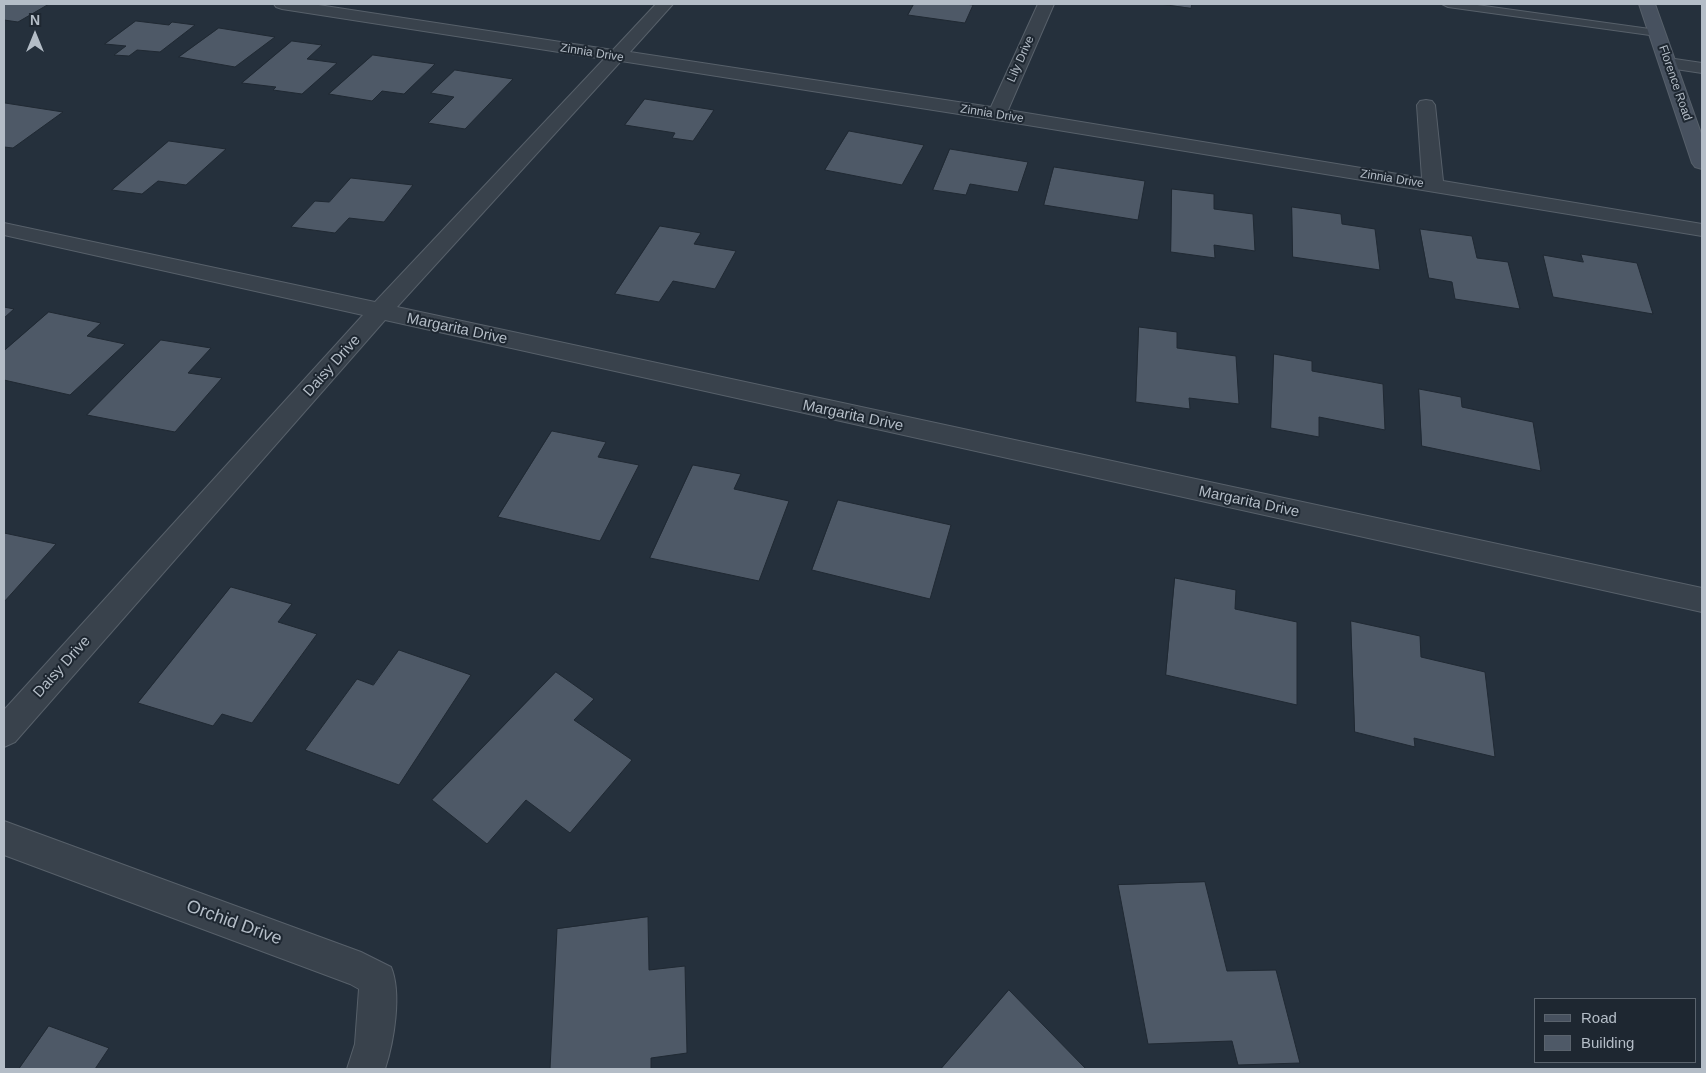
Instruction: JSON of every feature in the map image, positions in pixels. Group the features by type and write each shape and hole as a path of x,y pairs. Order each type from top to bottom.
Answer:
{"street":[{"name":"Zinnia Drive","path":"282,4 996,114 1702,230"},
{"name":"Daisy Drive","path":"4,732 379,312 665,4"},
{"name":"Lily Drive","path":"996,114 1046,4"},
{"name":"Florence Road","path":"1647,4 1702,163"},
{"path":"1668,63 1702,68"},
{"path":"1426,106 1433,186"},
{"name":"Margarita Drive","path":"4,229 1702,600"},
{"name":"Orchid Drive","path":"4,838 361,970 378,980 374,1044 366,1069"}],"lane":[{"path":"1448,4 1658,34"},
{"path":"1547,4 1550,18"}],"building":[{"path":"4,4 49,4 18,22 4,20"},
{"path":"914,4 973,5 965,23 908,15"},
{"path":"1160,4 1192,4 1191,8"},
{"path":"136,21 169,25 172,22 195,25 160,52 137,50 129,56 114,55 126,46 105,44"},
{"path":"219,28 275,37 235,67 179,57"},
{"path":"292,41 322,45 307,59 337,63 302,94 273,90 276,87 242,83"},
{"path":"373,55 435,64 404,94 382,91 372,101 329,94"},
{"path":"455,70 513,79 465,129 428,123 454,97 431,93"},
{"path":"645,99 714,110 693,141 672,138 675,133 625,125"},
{"path":"5,103 63,112 13,148 4,147"},
{"path":"849,131 924,145 902,185 825,170"},
{"path":"169,141 226,149 186,185 158,181 142,194 112,190"},
{"path":"950,149 1028,162 1018,192 970,184 966,195 933,190"},
{"path":"1054,167 1145,181 1138,220 1044,205"},
{"path":"351,178 413,185 384,222 349,218 335,233 291,227 315,201 329,202"},
{"path":"1172,189 1214,194 1214,209 1253,214 1255,251 1214,245 1215,258 1171,252"},
{"path":"1292,207 1341,214 1342,224 1375,229 1380,270 1293,257"},
{"path":"660,226 701,233 694,244 736,251 715,289 673,281 659,302 615,294"},
{"path":"1420,229 1472,236 1477,258 1508,262 1520,309 1455,299 1452,282 1429,278"},
{"path":"1581,254 1637,263 1653,314 1553,297 1543,255 1583,262"},
{"path":"4,307 14,309 4,318"},
{"path":"49,312 101,323 87,336 125,344 70,395 4,380 4,351"},
{"path":"1139,327 1177,332 1177,348 1236,356 1239,404 1189,398 1190,409 1136,402"},
{"path":"161,340 211,348 188,373 222,378 175,432 87,415"},
{"path":"1274,354 1312,361 1312,371 1383,384 1385,430 1319,417 1319,437 1271,428"},
{"path":"1419,389 1461,397 1462,407 1533,422 1541,471 1422,446"},
{"path":"552,431 606,442 598,457 639,465 600,541 498,517"},
{"path":"693,465 741,474 734,489 789,501 759,581 650,558"},
{"path":"838,500 951,525 930,599 812,570"},
{"path":"4,533 56,544 4,602"},
{"path":"1175,578 1236,590 1235,609 1297,622 1297,705 1166,675"},
{"path":"231,587 292,604 278,622 317,634 252,723 222,714 213,726 138,703"},
{"path":"1351,621 1420,636 1421,657 1485,672 1495,757 1414,738 1415,747 1355,732"},
{"path":"399,650 471,675 399,785 305,750 357,679 373,685"},
{"path":"556,672 594,699 574,720 632,760 570,833 526,800 487,844 432,800"},
{"path":"1205,882 1227,971 1276,970 1300,1063 1238,1065 1232,1041 1148,1044 1118,885"},
{"path":"648,917 649,970 685,966 687,1053 651,1058 651,1069 550,1069 557,929"},
{"path":"1009,990 1086,1069 941,1069"},
{"path":"49,1026 109,1048 95,1069 19,1069"}]}
